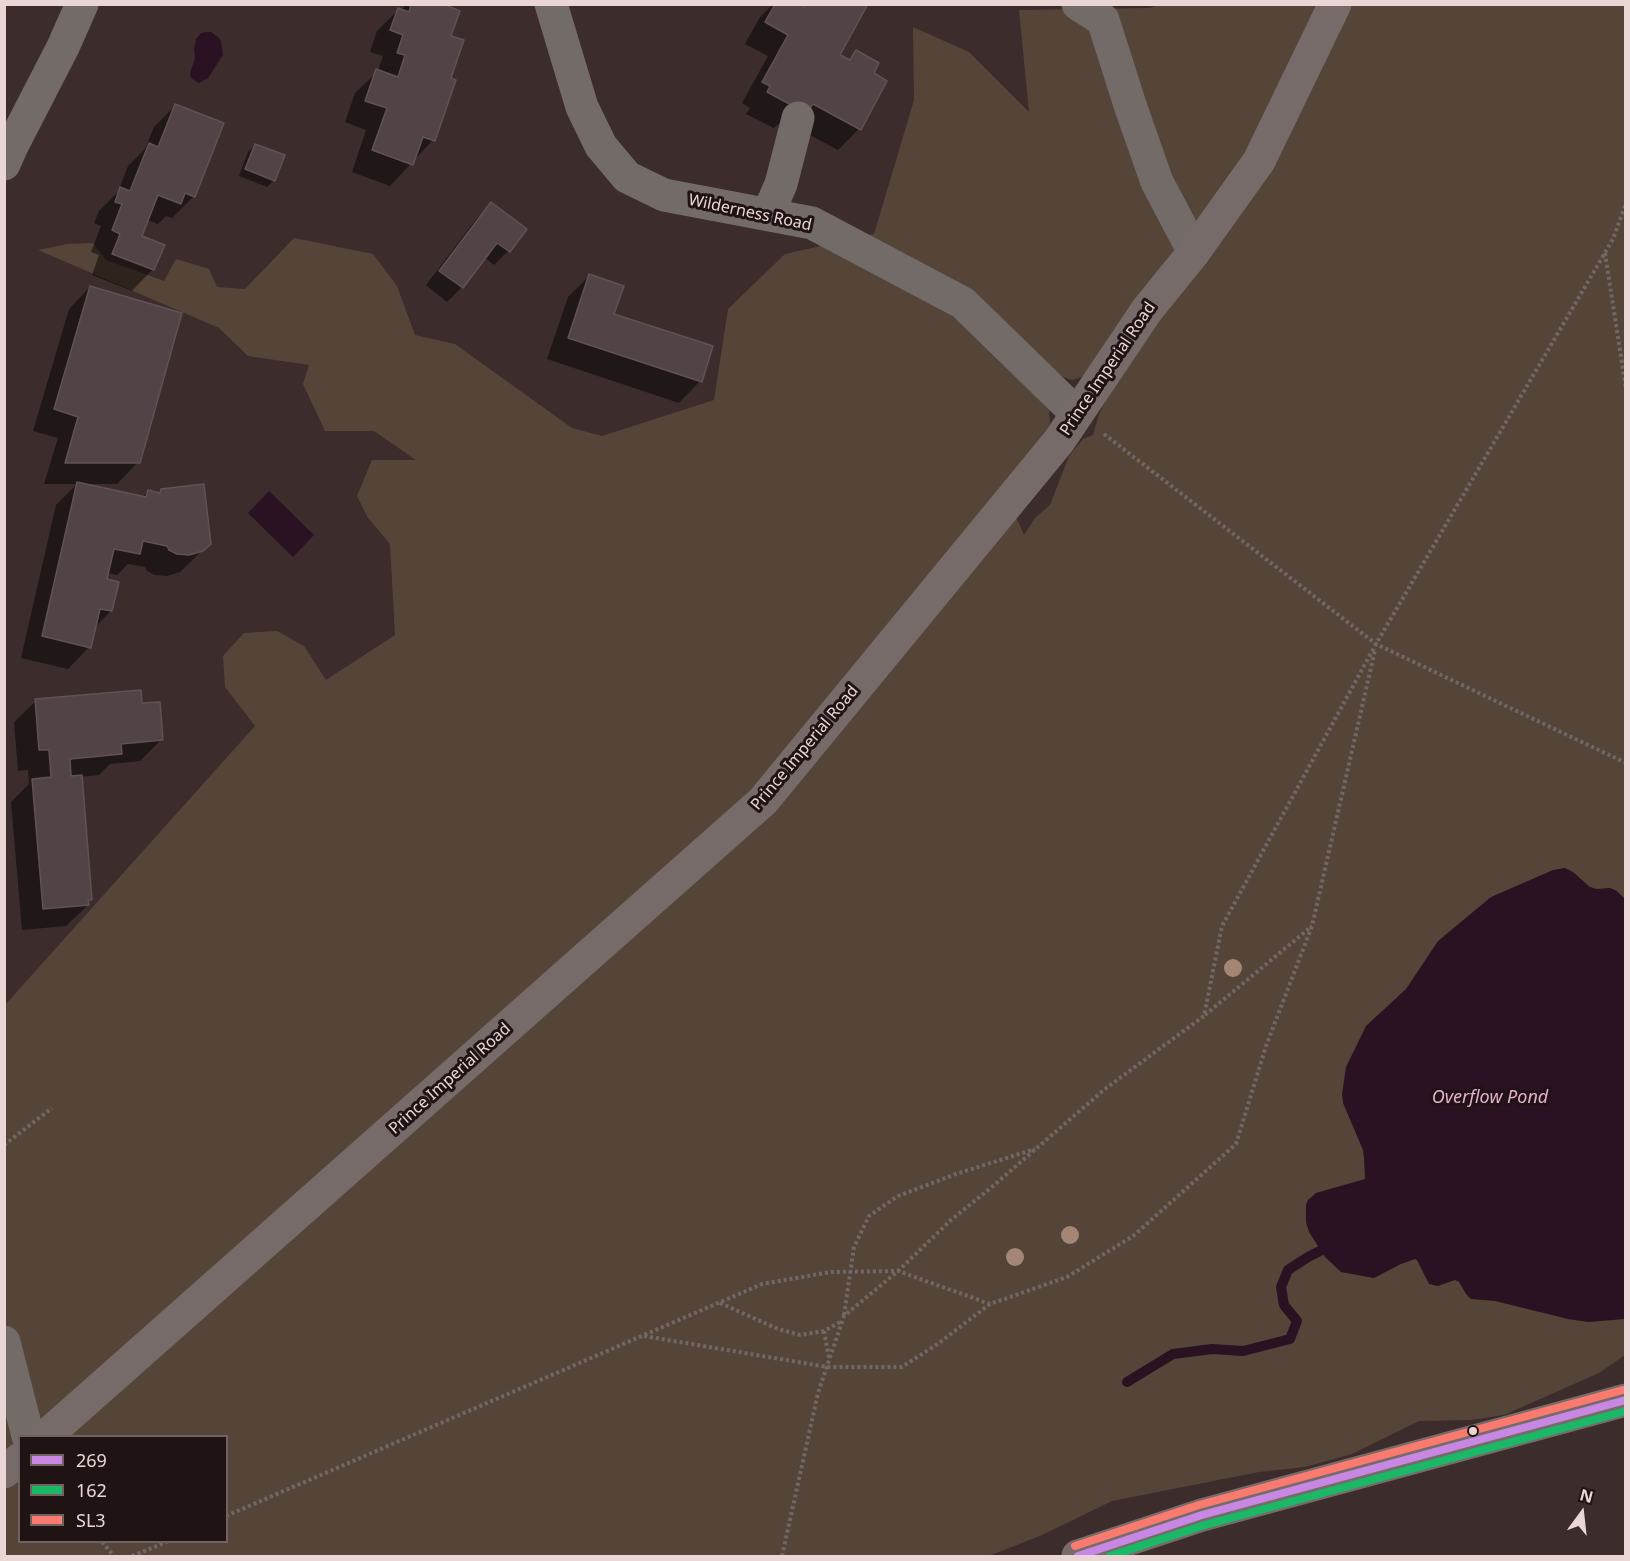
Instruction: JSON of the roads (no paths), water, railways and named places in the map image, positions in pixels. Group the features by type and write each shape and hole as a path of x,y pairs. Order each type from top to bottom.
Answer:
{"main road":[{"name":"Prince Imperial Road","path":"48,1435 763,801 1059,441 1147,310 1194,252 1259,161 1335,4"},
{"path":"1078,1557 1202,1515 1626,1400"},
{"path":"4,1472 18,1461"}],"street":[{"path":"4,164 82,4"},
{"name":"Wilderness Road","path":"551,4 582,107 601,146 627,177 664,195 812,223 963,303 1077,414"},
{"path":"1078,4 1103,20 1157,182 1194,252"},
{"path":"768,214 781,184 798,118"},
{"path":"4,1342 27,1435"}],"water":[{"path":"211,32 221,41 223,55 208,78 199,83 191,78 190,73 195,58 196,39 201,33"},
{"path":"269,491 314,535 293,557 248,513"},
{"name":"Overflow Pond","path":"1565,868 1590,887 1610,888 1617,891 1624,898 1625,903 1625,1319 1588,1322 1495,1301 1471,1299 1455,1280 1438,1286 1429,1284 1415,1259 1374,1278 1341,1272 1325,1257 1309,1232 1306,1222 1306,1205 1316,1193 1365,1179 1363,1150 1343,1103 1342,1094 1346,1067 1366,1026 1406,989 1438,941 1491,897 1553,870"}],"waterway":[{"path":"1127,1382 1173,1354 1212,1349 1243,1351 1290,1339 1297,1321 1284,1305 1281,1287 1288,1270 1332,1245"}]}
